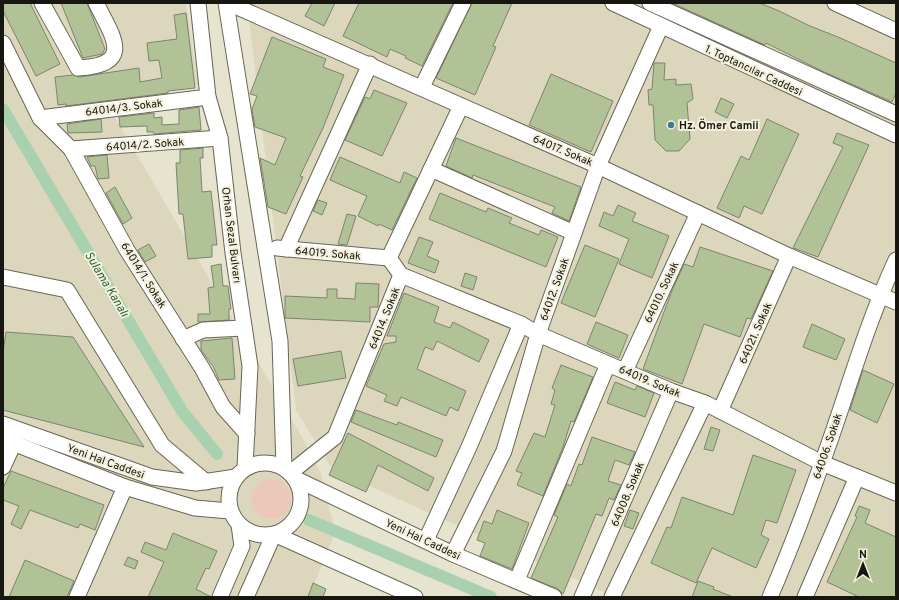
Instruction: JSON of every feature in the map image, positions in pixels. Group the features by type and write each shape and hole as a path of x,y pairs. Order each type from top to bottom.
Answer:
{"street":[{"path":"42,3 78,68 102,65 116,52 116,43 96,3"},
{"name":"Orhan Sezal Bulvarı","path":"198,3 208,97 220,138 250,366 247,434 241,472 229,493 230,511"},
{"path":"227,3 280,341 289,473 299,488 301,500 299,511 293,521 285,529 274,534 255,534 246,531 239,525 230,511"},
{"name":"64017. Sokak","path":"227,3 422,87 461,106 598,166 789,256 896,302"},
{"path":"422,87 462,3"},
{"name":"1. Toptancılar Caddesi","path":"613,3 896,135"},
{"name":"1. Toptancılar Caddesi","path":"650,3 896,114"},
{"path":"835,3 896,31"},
{"name":"64012. Sokak","path":"453,554 504,451 538,334 598,166 661,26"},
{"name":"64014/1. Sokak","path":"3,43 40,118 71,149 127,250 183,338 223,407 247,434"},
{"path":"286,249 370,64"},
{"name":"64014/3. Sokak","path":"40,118 208,97"},
{"path":"389,258 461,106"},
{"name":"64014/2. Sokak","path":"71,149 220,138"},
{"path":"431,169 574,233"},
{"name":"64010. Sokak","path":"626,371 698,213"},
{"name":"64019. Sokak","path":"266,246 389,258"},
{"name":"64021. Sokak","path":"720,410 789,256"},
{"name":"64014. Sokak","path":"289,473 335,437 401,275 389,258"},
{"name":"64006. Sokak","path":"770,597 822,463 859,349 880,295 896,260"},
{"name":"64019. Sokak","path":"401,275 521,324 538,334 671,391 720,410 822,463 896,493"},
{"path":"3,277 66,290 162,445 206,482"},
{"path":"426,540 469,447 521,324"},
{"path":"183,338 203,330 244,328"},
{"path":"517,580 608,364"},
{"name":"64008. Sokak","path":"582,597 671,391"},
{"path":"612,597 704,403"},
{"name":"Yeni Hal Caddesi","path":"3,424 152,477 196,483 206,482 241,472"},
{"path":"3,467 8,441"},
{"name":"Yeni Hal Caddesi","path":"8,441 126,487 195,508 230,511"},
{"path":"241,472 258,464 266,463 289,473"},
{"name":"Yeni Hal Caddesi","path":"289,473 453,554 554,597"},
{"path":"805,597 857,477"},
{"path":"77,597 126,487"},
{"path":"220,597 242,546 239,525"},
{"path":"274,534 408,596"},
{"path":"246,597 274,534"}],"shaded area":[{"path":"3,3 186,3 198,85 103,97 302,437 321,474 335,532 309,597 3,597"},
{"path":"247,3 896,3 896,597 615,597 332,469 296,410"},
{"path":"267,479 275,479 282,482 288,488 291,499 288,510 282,516 275,519 267,519 260,516 254,510 251,503 251,495 254,488 260,482"}],"building":[{"path":"3,3 30,3 60,64 36,76 3,11"},
{"path":"61,3 87,3 105,49 102,54 83,58"},
{"path":"312,3 335,3 324,26 305,16"},
{"path":"359,3 453,3 422,66 405,58 406,56 390,49 387,57 343,36"},
{"path":"472,3 512,3 493,46 496,47 475,95 436,78"},
{"path":"672,3 759,3 777,10 896,63 896,93 892,102 822,71 766,43 765,45"},
{"path":"186,13 195,88 168,91 168,93 66,106 66,104 58,105 55,77 73,75 79,77 139,68 140,82 162,78 159,60 149,61 147,43 177,39 174,15"},
{"path":"272,37 326,59 323,67 344,75 323,128 300,176 303,177 286,214 268,207 260,158 275,165 286,138 255,127 252,109 257,96 250,94"},
{"path":"654,63 665,63 664,80 676,79 676,85 691,84 693,99 687,103 690,139 679,151 666,151 655,140 653,105 649,105 648,90 652,89"},
{"path":"551,74 613,101 591,152 529,125"},
{"path":"374,90 407,103 382,156 345,140 365,97 370,99"},
{"path":"721,98 734,104 727,118 715,112"},
{"path":"199,107 201,130 154,134 153,132 147,132 147,126 120,127 119,117 154,113 154,118 162,117 162,125 179,124 179,110"},
{"path":"101,119 102,132 68,133 67,124"},
{"path":"767,119 799,134 762,214 744,206 739,218 717,208 741,156 749,160"},
{"path":"837,133 869,145 818,257 793,248 843,147 833,143"},
{"path":"456,138 581,187 569,221 552,213 555,207 473,175 472,178 446,166"},
{"path":"203,148 203,158 200,158 202,192 211,191 217,245 212,245 212,257 188,259 183,214 179,214 176,163 180,163 180,150"},
{"path":"107,155 109,178 98,179 95,166 91,166 87,157"},
{"path":"340,157 400,183 404,172 417,178 392,230 379,224 378,226 358,216 367,196 330,180"},
{"path":"115,187 132,218 123,224 106,193"},
{"path":"440,193 486,212 488,208 512,218 509,223 539,235 541,230 558,237 546,267 429,219"},
{"path":"318,200 327,203 322,215 313,211"},
{"path":"618,205 636,213 632,221 669,236 652,278 619,264 629,239 599,226 604,212 613,216"},
{"path":"347,214 356,216 347,245 338,244"},
{"path":"419,237 433,242 427,256 439,261 435,273 408,263"},
{"path":"149,244 156,256 145,262 138,250"},
{"path":"585,245 619,259 595,317 561,303"},
{"path":"700,247 773,271 751,319 747,318 740,337 704,324 682,384 643,369 671,293 684,264 693,267"},
{"path":"221,264 223,286 228,286 231,309 229,309 229,320 198,322 198,314 210,314 208,288 214,287 211,266"},
{"path":"465,273 477,277 473,290 461,286"},
{"path":"356,283 379,284 378,307 370,307 370,322 285,318 285,296 327,298 327,289 337,289 337,298 355,299"},
{"path":"404,293 439,307 434,322 450,328 453,322 489,340 479,362 437,341 433,350 425,347 417,369 466,391 458,411 450,407 446,416 401,397 397,406 384,401 387,395 366,386 384,344 396,342 396,336 387,336"},
{"path":"596,322 628,335 619,358 587,344"},
{"path":"812,324 845,339 836,360 803,347"},
{"path":"6,332 73,337 144,447 3,410 3,352"},
{"path":"232,338 235,379 219,380 213,366 201,350 201,341"},
{"path":"341,351 346,378 298,386 293,359"},
{"path":"561,365 593,377 574,422 571,421 563,447 543,496 517,485 522,473 516,471 534,433 545,437 555,405 551,404 555,390 552,388"},
{"path":"863,370 894,384 877,423 850,410"},
{"path":"615,382 635,390 637,386 654,393 645,417 607,403"},
{"path":"356,410 397,425 398,422 443,440 436,457 351,422"},
{"path":"711,427 720,430 713,451 704,449"},
{"path":"348,433 434,478 428,491 378,465 366,492 329,475"},
{"path":"592,437 635,452 629,465 615,460 608,481 621,485 614,500 609,498 602,516 596,514 563,594 558,589 531,578 558,517 554,515 567,484 571,486 579,464 582,465"},
{"path":"753,455 796,470 777,523 766,520 761,535 769,539 756,568 712,548 696,583 651,563 667,527 671,528 682,497 733,515"},
{"path":"11,471 104,505 95,530 80,524 78,528 30,510 21,529 11,524 19,506 3,500 3,488"},
{"path":"859,506 870,510 865,523 896,537 896,597 859,597 827,582 857,517 855,516"},
{"path":"497,510 529,523 512,569 480,556 485,543 477,540 484,521 492,524"},
{"path":"630,510 639,513 633,529 624,526"},
{"path":"173,533 217,551 209,569 206,568 196,589 211,597 148,597 164,562 141,552 145,542 166,550"},
{"path":"128,557 138,561 135,569 124,565"},
{"path":"25,560 74,581 67,597 9,597"},
{"path":"698,581 714,587 713,589 733,597 692,597"},
{"path":"313,583 326,589 323,597 308,597"}],"waterway":[{"name":"Sulama Kanalı","path":"3,109 182,411 217,454"},
{"path":"309,520 491,597"}],"place":[{"name":"Hz. Ömer Camii","path":"671,125"}]}
